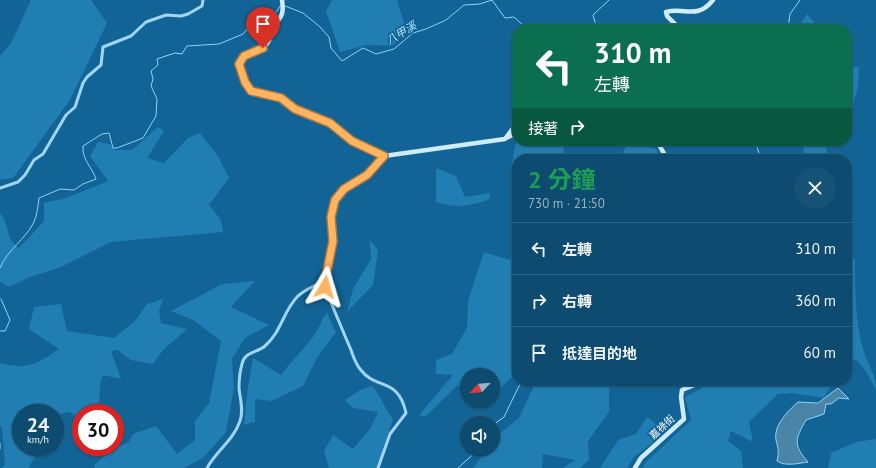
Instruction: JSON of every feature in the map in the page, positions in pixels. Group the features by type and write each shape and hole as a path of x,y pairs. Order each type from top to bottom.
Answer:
{"street":[{"path":"0,188 18,182 34,160 43,154 66,115 75,107 83,83 87,77 101,65 103,47 131,36 146,22 166,15 181,16 188,14 202,6 203,0"},
{"path":"675,24 667,16 666,12 687,13 700,10 713,0"},
{"path":"283,3 282,17 272,32 268,43 263,48 242,59 239,64 245,82 251,91 281,98 295,109 330,123 352,141 384,156 505,139 512,136"},
{"path":"505,139 512,130"},
{"path":"378,468 390,434 406,413 403,401 396,390 367,377 359,369 340,326 325,287 325,281 333,241 331,217 335,200 344,189 367,175 384,156"},
{"path":"207,468 211,461 231,440 241,420 242,408 239,387 242,362 248,354 264,347 278,331 285,315 298,296 325,281"},
{"name":"嘉祿街","path":"635,468 641,458 684,419 681,397 682,390 692,386"}],"shaded area":[{"path":"31,0 91,0 107,23 70,100 13,178 0,180 0,56 11,43"},
{"path":"332,0 397,0 407,32 392,46 367,45 340,52 326,11"},
{"path":"807,14 816,24 800,24"},
{"path":"859,67 858,87 852,107 852,68"},
{"path":"158,127 164,131 147,158 164,163 188,138 200,133 218,156 229,178 209,205 221,220 223,232 111,242 61,267 30,277 9,287 0,282 0,213 6,222 11,240 19,248 44,221 44,203 66,198 108,181 90,156 98,142 110,144 114,150 132,150"},
{"path":"515,146 564,146 563,154 514,154"},
{"path":"626,146 642,146 657,149 658,154 622,154"},
{"path":"804,146 826,146 827,154 803,154"},
{"path":"436,168 456,176 465,197 491,193 488,200 462,206 436,202"},
{"path":"370,240 378,250 373,285 347,312 353,289 371,259"},
{"path":"484,252 512,260 512,377 500,388 500,368 460,368 460,387 458,385 425,417 419,415 453,375 436,374 436,360 452,354 467,328 468,301"},
{"path":"852,259 855,259 855,294 861,341 874,375 876,390 868,375 857,361 852,358"},
{"path":"255,281 231,307 269,325 245,338 232,359 234,388 226,432 204,457 184,468 95,468 94,465 104,456 124,456 124,444 129,442 133,434 156,426 177,454 195,440 195,421 209,403 221,341 193,320 171,311 222,284"},
{"path":"163,299 159,311 161,323 187,329 163,350 153,364 131,360 117,350 111,351 121,379 103,375 100,384 99,404 72,404 72,414 69,412 64,413 64,404 12,404 12,456 35,456 28,468 1,468 5,465 2,427 0,426 0,363 25,366 38,362 59,349 29,329 34,307 61,304 67,331 114,338 135,321 147,304"},
{"path":"327,313 336,332 317,358 303,386 272,401 255,399 255,422 244,425 253,358 281,375 313,337"},
{"path":"372,386 393,419 377,468 329,468 324,451 333,435 353,449 370,429 378,412 353,408 345,400 360,390"},
{"path":"534,386 609,386 609,412 588,441 589,460 580,468 563,468 575,460 543,454 542,468 473,468 482,456 500,456 500,433 519,418"},
{"path":"702,386 830,386 824,398 792,393 778,394 749,422 753,442 731,431 728,441 741,451 743,468 642,468 646,462 691,420 685,397 702,388"},
{"path":"838,388 849,399 839,398 831,404 826,404 824,414 806,420 800,432 797,442 798,446 808,462 784,464 777,461 778,448 776,433 784,416 798,402 818,403"},
{"path":"647,417 666,432 634,457 627,468 600,468 618,440 636,434"},
{"path":"876,439 876,468 828,468 831,453 856,442"}],"waterway":[{"name":"八甲溪","path":"285,6 303,13 319,26 329,37 331,48 342,61 363,48 376,54 394,49 413,33 446,20 464,5 480,4 492,0 505,18 514,17 522,24"},
{"name":"八甲溪","path":"595,24 593,15 609,0"},
{"path":"789,24 790,14 800,0"},
{"name":"八甲溪","path":"0,268 7,255 26,234 34,222 39,198 60,189 74,190 83,184 96,179 84,155 83,146 102,134 109,133 113,148 117,148 143,138 156,116 157,99 151,86 153,79 151,71 158,65 157,59 175,53 182,54 187,46 219,44 243,34 249,27 274,15 281,5"},
{"path":"757,146 759,154"},
{"name":"八甲溪","path":"0,331 5,331 10,320 1,299"},
{"path":"500,420 504,417 519,386"},
{"name":"八甲溪","path":"0,443 0,449"},
{"path":"458,468 471,456"}],"route":[{"path":"263,48 244,56 239,64 245,82 251,91 281,98 295,109 330,123 352,141 384,156 367,175 344,189 335,200 331,217 333,241 329,253 325,287"}]}
